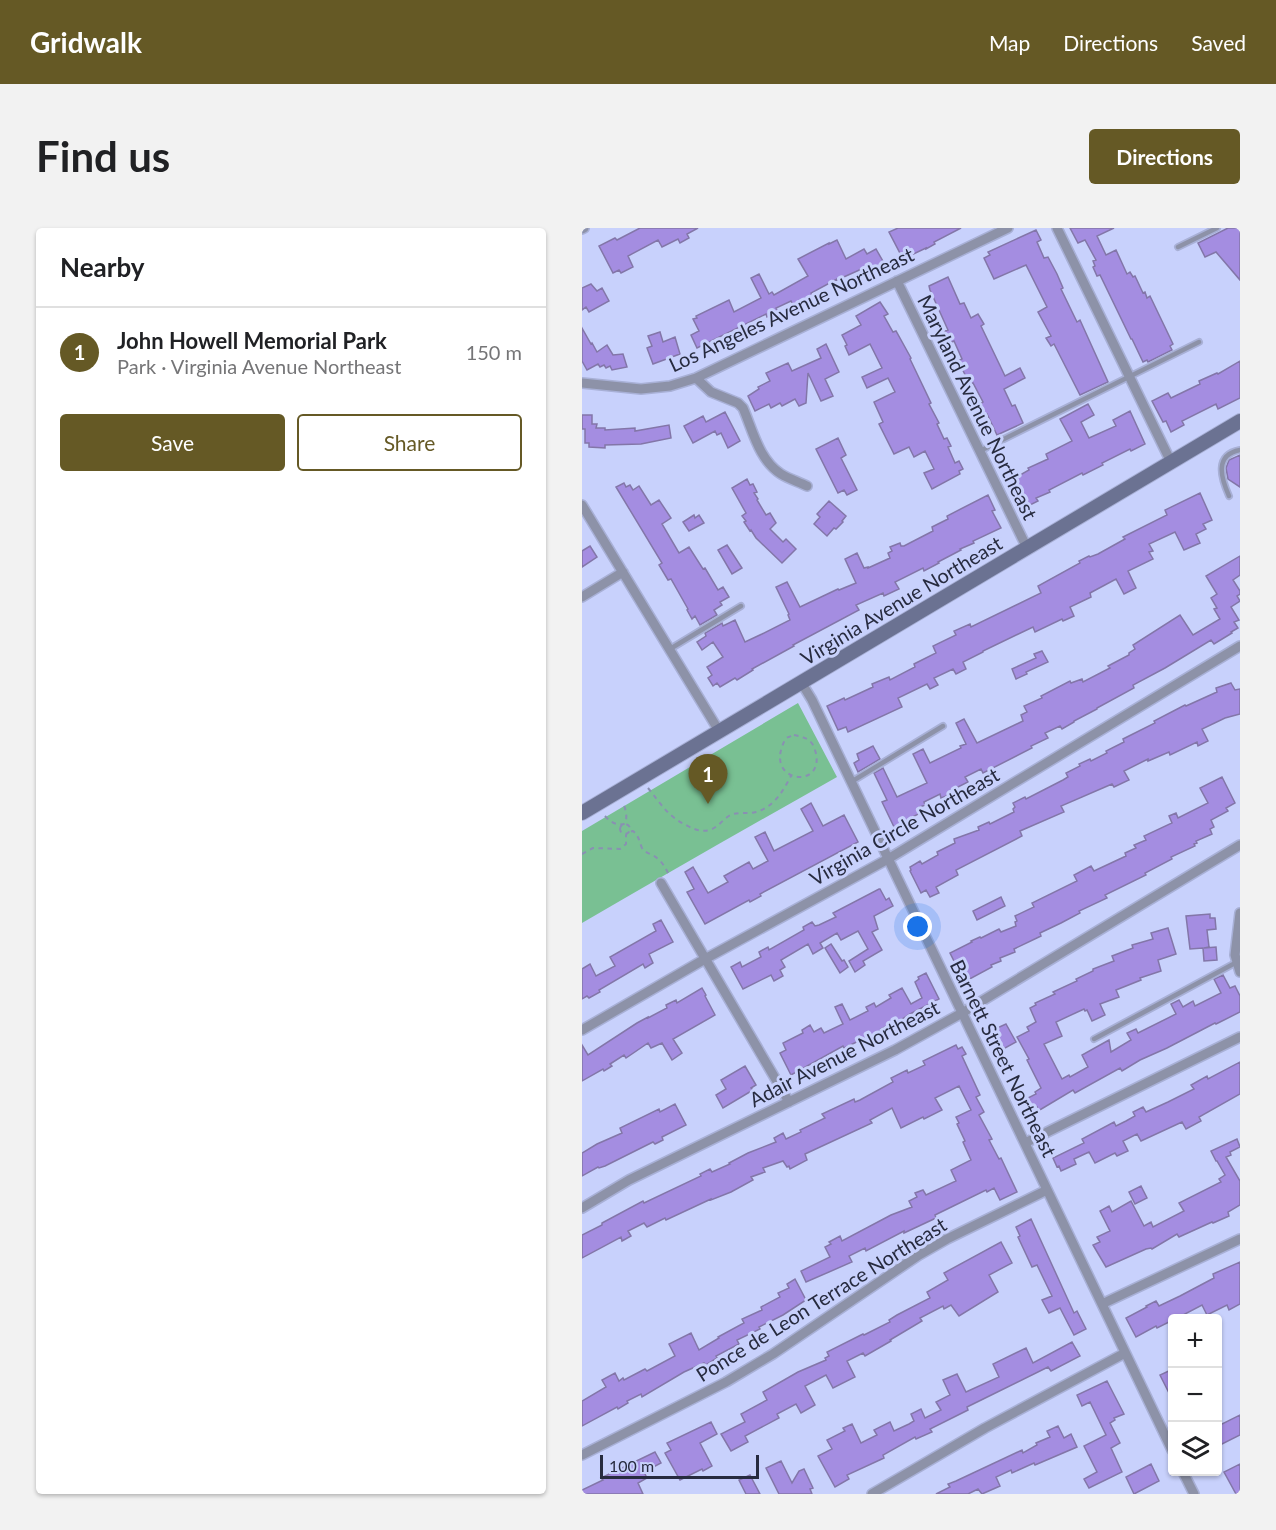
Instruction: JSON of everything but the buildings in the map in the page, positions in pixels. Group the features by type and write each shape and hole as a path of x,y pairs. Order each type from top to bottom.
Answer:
{"street":[{"name":"Los Angeles Avenue Northeast","path":"582,383 641,389 670,386 696,378 1008,228"},
{"path":"1057,228 1171,462"},
{"name":"Maryland Avenue Northeast","path":"897,281 1027,548"},
{"path":"696,378 711,392 738,403 743,408 768,462 782,475 807,486"},
{"name":"Virginia Avenue Northeast","path":"582,813 1240,421"},
{"path":"582,505 719,731"},
{"path":"582,597 623,572"},
{"name":"Virginia Circle Northeast","path":"582,1030 705,959 888,859 1240,646"},
{"name":"Barnett Street Northeast","path":"801,682 812,700 1168,1440"},
{"name":"Adair Avenue Northeast","path":"582,1208 628,1180 895,1050 962,1013 1240,845"},
{"path":"661,883 789,1102"},
{"path":"1240,913 1235,942 1235,955 1240,972"},
{"path":"1025,1143 1240,1037"},
{"name":"Ponce de Leon Terrace Northeast","path":"582,1455 726,1382 773,1354 919,1255 1047,1190"},
{"path":"1102,1304 1240,1239"},
{"path":"872,1494 985,1428 1125,1353"},
{"path":"1185,1476 1194,1494"}],"lane":[{"path":"1178,247 1217,228"},
{"path":"980,451 1199,342"},
{"path":"1229,496 1223,482 1222,465 1229,452 1240,450"},
{"path":"670,649 741,606"},
{"path":"851,782 943,726"},
{"path":"1094,1039 1237,962"}],"path":[{"path":"794,735 802,736 814,747 817,758 816,766 810,774 801,778 791,776 783,769 779,758 780,748 786,738 794,735"},
{"path":"648,788 675,819 695,830 702,831 712,830 729,816 737,813 757,812 768,807 782,793 791,776"},
{"path":"624,805 626,821 620,827 620,831 623,833 633,831 643,849 657,857 669,875"},
{"path":"582,854 593,848 620,849 626,844 629,826 616,824 605,816"}],"green space":[{"path":"798,703 837,777 582,923 582,831"}],"place":[{"name":"John Howell Memorial Park","path":"708,804"}]}
